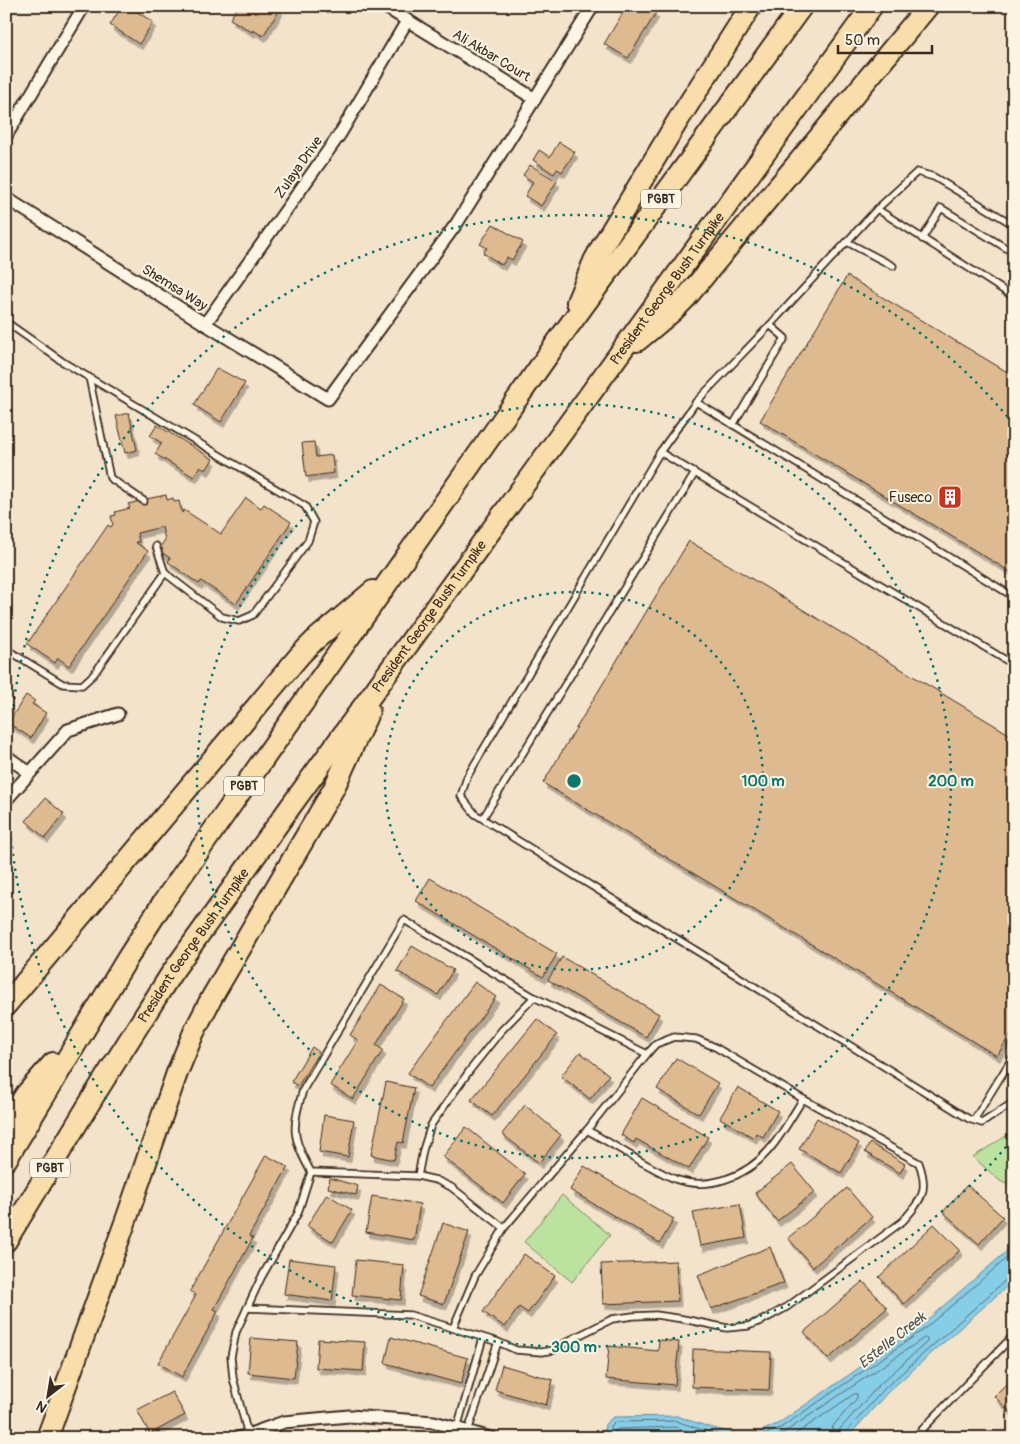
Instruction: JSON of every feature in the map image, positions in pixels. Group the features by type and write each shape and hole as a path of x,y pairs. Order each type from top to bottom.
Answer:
{"highway":[{"path":"560,338 594,260 677,122 751,6"},
{"name":"PGBT","path":"6,1160 127,959 188,866 560,338 802,6"},
{"name":"President George Bush Turnpike","path":"6,1241 157,996 389,669 872,6"},
{"path":"608,368 620,355 685,299 928,6"},
{"path":"6,1004 300,655 403,562"},
{"path":"47,1438 177,1073 194,1032 212,997 334,788 389,669"},
{"path":"6,1124 26,1094 93,1015"}],"street":[{"path":"6,136 84,6"},
{"name":"Ali Akbar Court","path":"384,6 534,99"},
{"path":"534,99 593,6"},
{"name":"Zulaya Drive","path":"205,324 340,134 407,21"},
{"name":"Shemsa Way","path":"6,198 205,324 328,399 457,223 534,99"},
{"path":"6,800 68,730 118,714"},
{"path":"6,756 30,773"},
{"path":"244,1436 284,1422 349,1416 434,1422 491,1438"}],"lane":[{"path":"1014,225 934,177 917,172 877,209 696,402 660,452 467,778 461,796 475,814 969,1119 982,1124 1014,1102"},
{"path":"922,239 941,208 1014,253"},
{"path":"877,209 1014,298"},
{"path":"848,242 893,266"},
{"path":"6,322 64,362 305,506 314,522 308,541 253,615 239,621 222,618 165,573 156,546"},
{"path":"733,425 785,338 770,325"},
{"path":"89,377 110,478 144,501"},
{"path":"696,402 1014,597"},
{"path":"660,452 1014,665"},
{"path":"483,818 695,474"},
{"path":"6,648 63,684 82,684 94,674 165,573"},
{"path":"244,1436 231,1357 236,1332 261,1278 298,1213 311,1172 294,1134 296,1113 303,1090 404,920 534,997 647,1054"},
{"path":"418,1176 422,1150 431,1125 470,1070 501,1031 534,997"},
{"path":"247,1308 410,1315 498,1342 516,1350 542,1352 554,1350 612,1319 633,1316 656,1315 727,1328 748,1326 787,1308 903,1221 917,1205 924,1190 924,1176 919,1163 803,1100 715,1047 696,1039 674,1036 656,1044 647,1054 587,1130 504,1228 475,1276 454,1328"},
{"path":"974,1120 1014,1055"},
{"path":"587,1130 674,1179 688,1182 716,1182 739,1174 760,1159 769,1150 803,1100"},
{"path":"311,1172 418,1176 436,1180 451,1187 504,1228"},
{"path":"914,1438 1014,1334"},
{"path":"471,1432 483,1338"},
{"path":"471,1432 498,1342"}],"green space":[{"path":"1014,1131 1014,1188 1000,1181 973,1157"},
{"path":"562,1195 610,1235 572,1282 524,1242"}],"water":[{"path":"1014,1245 1014,1280 888,1392 847,1438 605,1438 605,1424 613,1417 677,1416 734,1433 757,1433 779,1423 920,1326"}],"building":[{"path":"122,6 128,6 153,22 139,44 110,25"},
{"path":"238,6 275,6 280,9 263,36 230,19"},
{"path":"627,6 646,6 656,13 628,58 604,44"},
{"path":"559,142 575,152 562,172 557,169 554,174 533,160 539,150 550,157"},
{"path":"530,165 557,181 541,206 525,196 533,182 523,175"},
{"path":"493,224 523,242 512,260 507,257 502,265 483,253 487,248 480,244"},
{"name":"Fuseco","path":"847,276 1014,376 1014,574 760,421"},
{"path":"217,368 245,383 221,422 194,405"},
{"path":"129,413 137,450 125,453 116,416"},
{"path":"157,425 213,459 206,470 200,467 194,477 155,454 162,443 150,436"},
{"path":"314,442 316,457 332,455 334,473 306,477 302,443"},
{"path":"166,495 167,500 173,498 174,502 179,501 182,513 184,510 221,534 246,498 261,508 264,504 291,522 236,604 201,581 199,584 168,562 170,558 161,552 163,549 160,547 165,540 162,527 137,533 139,542 135,542 148,551 69,666 58,658 55,663 27,644 108,525 111,527 113,524 111,516 116,515 115,512 130,508 128,504 140,501 140,503 147,502 146,499"},
{"path":"689,541 1014,737 1014,1028 997,1056 543,783"},
{"path":"26,695 35,701 32,704 46,713 31,738 8,723"},
{"path":"45,798 64,814 45,838 26,821"},
{"path":"430,878 557,954 543,977 416,901"},
{"path":"412,946 453,970 438,995 397,971"},
{"path":"562,957 659,1014 646,1037 548,980"},
{"path":"475,982 496,997 429,1088 408,1073"},
{"path":"381,985 404,999 376,1045 383,1050 353,1099 330,1085 358,1040 350,1035"},
{"path":"537,1019 557,1035 492,1116 471,1100"},
{"path":"312,1047 319,1052 298,1086 291,1082"},
{"path":"580,1052 609,1075 590,1099 561,1076"},
{"path":"676,1058 718,1083 699,1114 657,1089"},
{"path":"386,1082 414,1088 403,1143 398,1142 394,1160 371,1155"},
{"path":"738,1087 778,1111 763,1137 756,1133 754,1138 720,1118"},
{"path":"642,1098 708,1137 689,1169 636,1139 634,1143 621,1135"},
{"path":"525,1105 561,1135 539,1163 502,1134"},
{"path":"324,1115 354,1120 348,1157 319,1152"},
{"path":"817,1118 859,1143 841,1173 799,1149"},
{"path":"466,1127 525,1174 503,1203 443,1157"},
{"path":"870,1143 905,1164 900,1173 865,1152"},
{"path":"266,1155 288,1167 249,1236 253,1238 214,1309 218,1311 182,1377 158,1363 196,1295 190,1291"},
{"path":"792,1164 815,1192 777,1221 755,1193"},
{"path":"584,1166 674,1219 660,1243 570,1190"},
{"path":"330,1178 358,1186 356,1195 328,1188"},
{"path":"967,1185 1003,1217 979,1244 943,1212"},
{"path":"847,1188 872,1217 813,1267 788,1238"},
{"path":"327,1194 352,1210 333,1242 307,1226"},
{"path":"372,1196 420,1204 414,1240 366,1232"},
{"path":"740,1204 746,1238 700,1246 693,1212"},
{"path":"443,1223 469,1232 444,1304 418,1296"},
{"path":"934,1224 960,1250 904,1304 879,1277"},
{"path":"770,1247 784,1283 711,1309 698,1275"},
{"path":"524,1254 555,1276 528,1313 519,1307 505,1327 483,1312"},
{"path":"289,1259 336,1265 332,1301 284,1294"},
{"path":"356,1260 404,1265 401,1300 352,1295"},
{"path":"676,1261 678,1301 603,1304 601,1264"},
{"path":"863,1281 887,1308 828,1359 804,1332"},
{"path":"391,1337 468,1358 461,1384 385,1363"},
{"path":"251,1338 298,1342 294,1378 248,1373"},
{"path":"318,1339 365,1342 363,1371 316,1368"},
{"path":"659,1340 679,1342 675,1385 606,1379 609,1346 658,1351"},
{"path":"693,1349 771,1352 769,1390 692,1387"},
{"path":"502,1365 553,1380 546,1405 495,1390"},
{"path":"1014,1376 1014,1410 1011,1413 994,1396"},
{"path":"172,1392 185,1415 150,1434 137,1410"}],"place":[{"name":"Fuseco","path":"950,497"}],"water label":[{"name":"Estelle Creek","path":"892,1340"}]}
